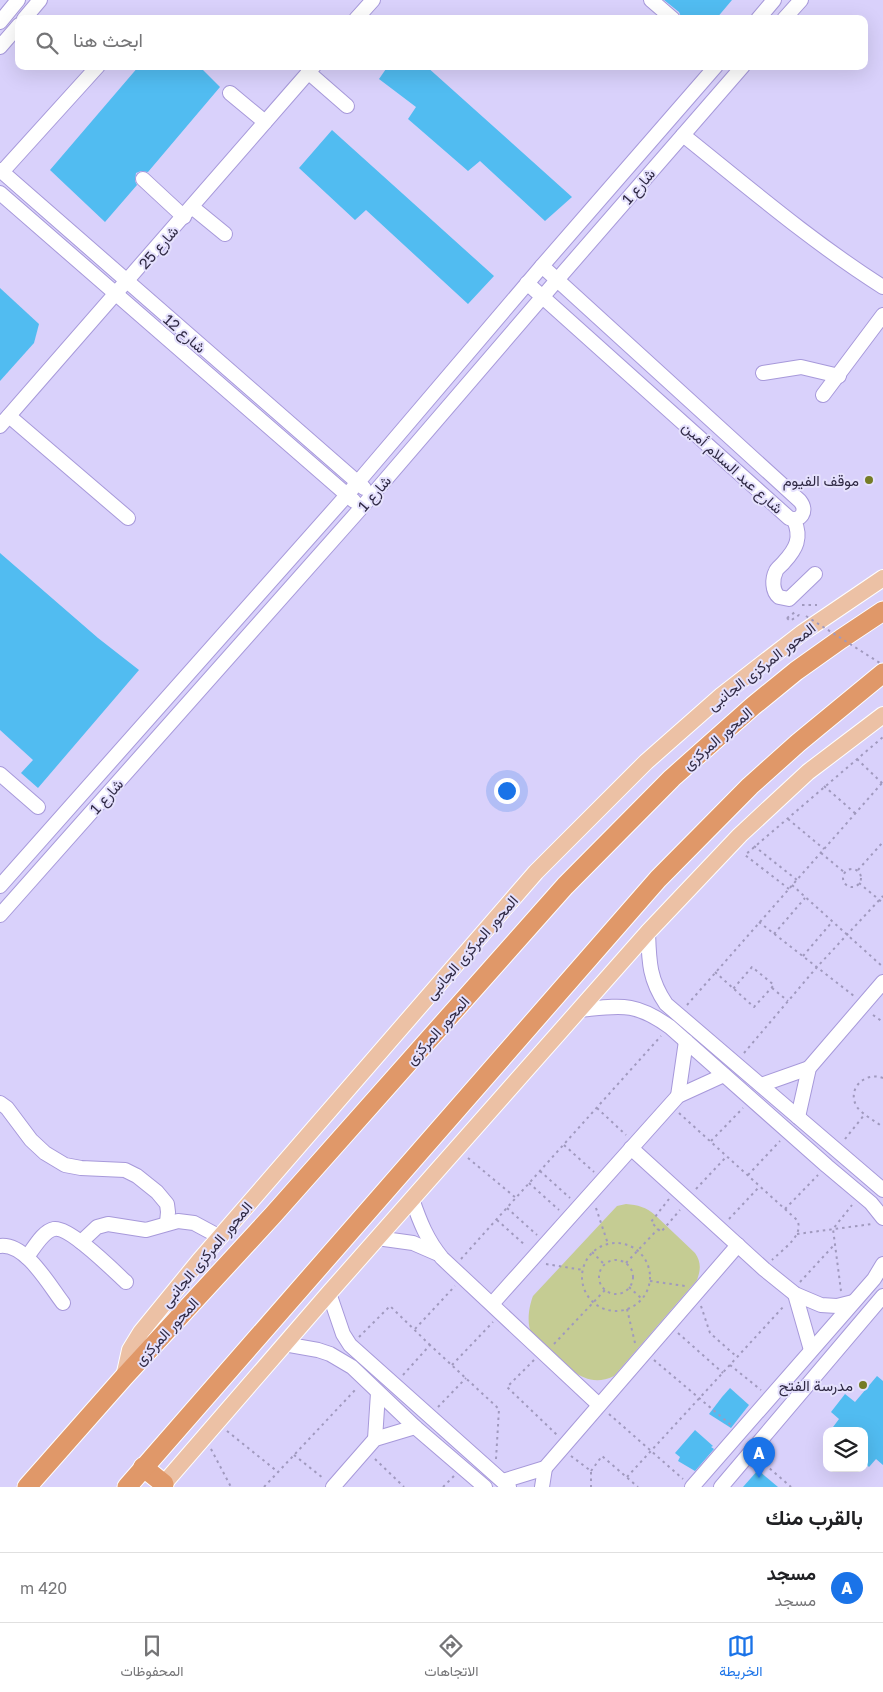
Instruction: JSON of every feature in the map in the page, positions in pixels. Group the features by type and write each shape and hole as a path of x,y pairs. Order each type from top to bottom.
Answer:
{"highway":[{"name":"المحور المركزى","path":"27,1487 124,1377 274,1215 565,886 672,778 752,706 796,671 883,611"},
{"path":"127,1487 658,879 750,786 798,743 883,673"},
{"path":"143,1467 162,1486"}],"main road":[{"name":"المحور المركزى الجانبى","path":"124,1377 127,1358 134,1340 220,1237 536,872 646,762 722,695 802,633 883,578"},
{"path":"162,1486 328,1293 648,932 740,835 808,772 883,715"}],"street":[{"path":"0,22 18,0"},
{"path":"27,15 40,0"},
{"path":"360,15 373,0"},
{"path":"651,0 668,15"},
{"path":"761,15 774,0"},
{"path":"788,15 801,0"},
{"path":"0,47 15,30"},
{"path":"1,171 94,70"},
{"name":"شارع 25","path":"5,421 310,70"},
{"path":"312,70 347,106"},
{"name":"شارع 1","path":"0,886 347,495 527,283 713,70"},
{"name":"شارع 1","path":"0,915 362,507 740,70"},
{"path":"230,93 265,122"},
{"path":"683,135 791,222 858,272 883,287"},
{"name":"شارع 12","path":"1,171 372,495"},
{"path":"142,179 188,212 225,234"},
{"name":"شارع 12","path":"0,193 362,507"},
{"name":"شارع عبد السلام أمين","path":"527,283 788,518 794,520 799,518 804,510 800,501 542,266"},
{"path":"823,395 883,315"},
{"path":"762,373 801,367 839,376"},
{"path":"5,421 128,518"},
{"path":"794,520 798,527 798,542 791,554 776,571 774,592 782,599 789,599 816,574"},
{"path":"0,774 38,807"},
{"path":"648,932 652,977 657,991 666,1004 883,1190"},
{"path":"798,1117 809,1068 883,982"},
{"path":"578,1010 613,1006 635,1008 650,1014 670,1027 826,1166 871,1203 879,1221"},
{"path":"674,1100 686,1041"},
{"path":"761,1085 809,1068"},
{"path":"497,1308 533,1258 674,1100 724,1075"},
{"path":"0,1103 7,1108 31,1140 45,1153 66,1166 125,1170 137,1176 157,1192 167,1204 167,1223"},
{"path":"633,1146 684,1196 793,1293 805,1300 821,1305 848,1303"},
{"path":"412,1199 424,1233 442,1258"},
{"path":"81,1242 97,1227 108,1224 146,1230 178,1221 194,1223 220,1237"},
{"path":"27,1257 46,1233 54,1229 63,1230 81,1242 126,1282"},
{"path":"377,1238 414,1243 429,1249 442,1258 599,1405"},
{"path":"542,1487 545,1468 738,1245"},
{"path":"0,1246 14,1248 27,1257 63,1303"},
{"path":"692,1487 812,1350 848,1303 874,1279 883,1264"},
{"path":"328,1293 343,1334 350,1345 502,1481 545,1468"},
{"path":"793,1293 812,1350"},
{"path":"720,1487 883,1296"},
{"path":"284,1344 330,1354 352,1367 378,1393 486,1487"},
{"path":"370,1444 378,1393"},
{"path":"333,1487 370,1444 416,1427"}],"path":[{"path":"787,618 790,621 799,614 806,616 883,665"},
{"path":"789,889 745,855 883,737"},
{"path":"678,1014 883,784 857,759"},
{"path":"824,786 856,814"},
{"path":"787,818 824,849"},
{"path":"857,870 883,842"},
{"path":"754,846 797,880"},
{"path":"821,853 845,872"},
{"path":"853,869 857,870 861,876 859,883 853,887 846,885 842,879 845,872 853,869"},
{"path":"859,883 883,903"},
{"path":"792,885 883,967"},
{"path":"735,1063 817,967 883,896"},
{"path":"774,934 805,897"},
{"path":"802,956 833,921"},
{"path":"759,922 864,1004"},
{"path":"715,972 754,1007 774,986 752,966 733,988"},
{"path":"772,988 788,1000"},
{"path":"415,1329 496,1220 670,1027"},
{"path":"883,1078 872,1076 863,1079 858,1084 854,1094 854,1100 859,1110 883,1127"},
{"path":"710,1141 751,1099"},
{"path":"674,1100 710,1141 797,1220 799,1224 797,1234 764,1269"},
{"path":"597,1108 633,1146"},
{"path":"836,1150 865,1114"},
{"path":"748,1176 788,1132"},
{"path":"564,1145 603,1180"},
{"path":"457,1149 516,1198"},
{"path":"684,1196 661,1232 651,1222 684,1196 727,1156"},
{"path":"785,1210 826,1166"},
{"path":"540,1172 579,1206"},
{"path":"529,1184 568,1218"},
{"path":"720,1229 760,1186"},
{"path":"591,1193 608,1244"},
{"path":"848,1303 833,1229 861,1195"},
{"path":"507,1208 546,1243"},
{"path":"496,1220 533,1258 583,1270"},
{"path":"797,1234 879,1221"},
{"path":"626,1263 658,1229"},
{"path":"624,1243 638,1250 648,1264 650,1281 646,1294 635,1305 627,1309 609,1310 593,1302 584,1287 583,1270 585,1263 592,1252 608,1244 624,1243"},
{"path":"627,1477 730,1365 835,1244"},
{"path":"592,1252 604,1264"},
{"path":"613,1260 626,1263 630,1267 633,1277 629,1287 620,1293 605,1290 599,1277 599,1272 604,1264 613,1260"},
{"path":"650,1281 699,1290 710,1333 737,1357"},
{"path":"629,1287 642,1299"},
{"path":"591,1470 564,1446 507,1386 544,1352 605,1290"},
{"path":"350,1345 390,1306 499,1409 502,1481"},
{"path":"452,1365 497,1308"},
{"path":"627,1309 642,1356 699,1398 740,1432"},
{"path":"668,1325 723,1372"},
{"path":"394,1385 430,1344"},
{"path":"730,1365 770,1398"},
{"path":"429,1416 466,1378"},
{"path":"264,1487 365,1380"},
{"path":"599,1405 692,1487"},
{"path":"217,1423 278,1472"},
{"path":"205,1436 231,1487"},
{"path":"370,1444 404,1487"},
{"path":"750,1452 791,1487"},
{"path":"294,1455 333,1487"},
{"path":"591,1487 591,1470 602,1456 638,1487"}],"green space":[{"path":"626,1204 642,1207 655,1215 695,1253 700,1266 699,1272 697,1280 614,1376 595,1380 587,1379 572,1370 534,1337 529,1325 530,1305 533,1296 617,1206"}],"building":[{"path":"664,0 732,0 719,15 680,15"},
{"path":"136,70 203,70 220,87 148,172 141,171 136,173 135,181 137,185 105,222 50,170"},
{"path":"385,70 430,70 572,197 545,221 480,161 468,171 408,119 416,107 379,79"},
{"path":"332,130 494,276 468,304 366,210 355,220 299,168"},
{"path":"0,288 39,324 34,343 0,381"},
{"path":"0,553 98,638 139,670 38,788 21,773 33,760 0,730"},
{"path":"877,1376 883,1381 883,1465 876,1459 868,1466 868,1427 833,1427 839,1419 831,1412 845,1394 855,1402"},
{"path":"730,1388 749,1405 731,1428 709,1414"},
{"path":"695,1430 714,1449 695,1471 678,1461 680,1457 675,1453"},
{"path":"758,1470 778,1487 743,1487"}],"place":[{"name":"موقف الفيوم","path":"869,480"},
{"name":"مدرسة الفتح","path":"863,1385"},
{"name":"مسجد","path":"759,1478"}]}
